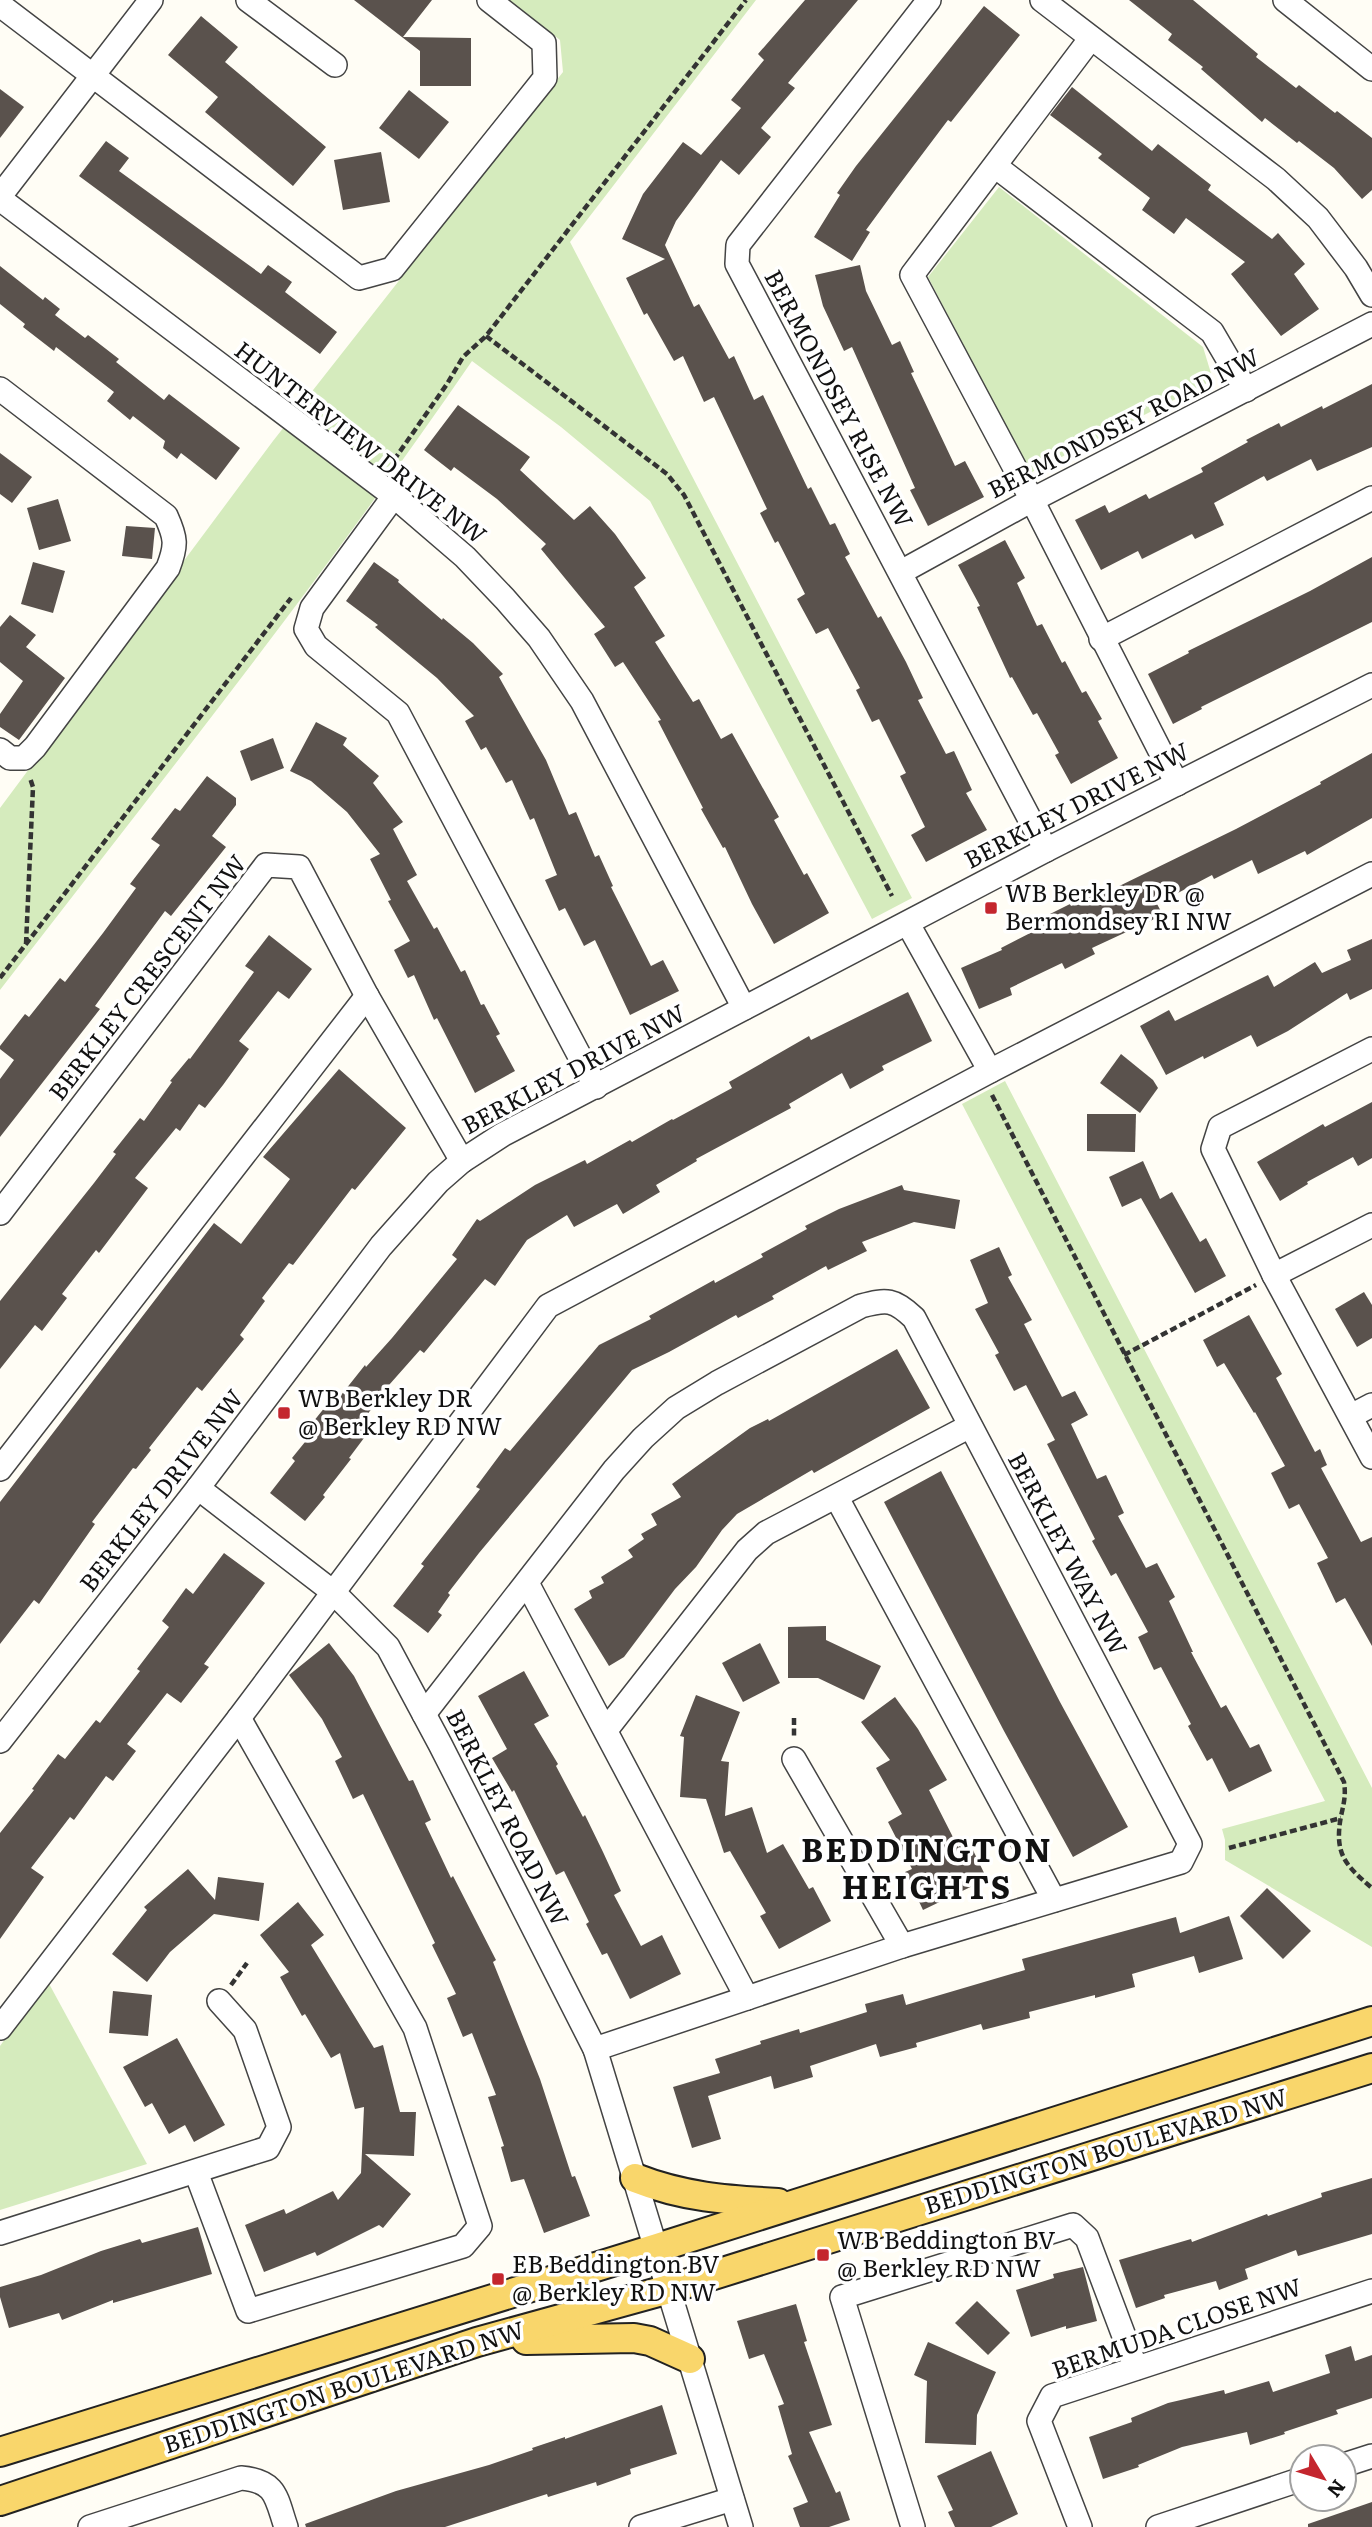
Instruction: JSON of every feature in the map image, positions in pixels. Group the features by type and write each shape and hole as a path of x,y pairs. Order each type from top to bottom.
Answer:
{"main road":[{"name":"BEDDINGTON BOULEVARD NW","path":"0,2452 657,2248 1372,2021"},
{"name":"BEDDINGTON BOULEVARD NW","path":"0,2501 477,2342 669,2289 1372,2068"},
{"path":"635,2178 658,2187 706,2198 795,2204"},
{"path":"477,2342 634,2338 650,2341 690,2358"}],"street":[{"path":"0,198 151,0"},
{"path":"248,0 335,65"},
{"path":"0,5 359,278 392,269 545,78 544,43 489,0"},
{"name":"BERMONDSEY RISE NW","path":"929,0 738,245 737,264 1046,850"},
{"path":"1042,0 1276,179 1318,218 1356,268 1372,295"},
{"path":"1285,0 1372,69"},
{"path":"1091,38 912,275 1032,500 1177,784"},
{"path":"995,166 1212,332 1246,390"},
{"name":"HUNTERVIEW DRIVE NW","path":"0,198 394,496 466,557 539,638 582,701 744,1008"},
{"name":"BERMONDSEY ROAD NW","path":"901,572 1032,500 1372,324"},
{"path":"0,389 166,516 175,535 175,550 169,568 36,747 24,758 10,758 0,750"},
{"path":"394,496 312,608 306,629 316,646 398,713 596,1087"},
{"path":"1101,639 1372,498"},
{"name":"BERKLEY DRIVE NW","path":"1,1738 198,1488 381,1246 438,1182 462,1161 502,1135 1046,850 1372,685"},
{"name":"BERKLEY CRESCENT NW","path":"0,1213 266,865 299,867 367,996 462,1161"},
{"path":"0,2028 239,1718 548,1306 986,1073 1372,874"},
{"path":"908,924 986,1073"},
{"path":"0,1469 367,996"},
{"path":"1372,1049 1220,1127 1213,1149 1274,1275 1372,1457"},
{"path":"1274,1275 1372,1225"},
{"name":"BERKLEY WAY NW","path":"424,1714 614,1470 643,1438 676,1408 861,1306 883,1300 901,1306 914,1318 1190,1844 1181,1862 902,1946 595,2049"},
{"path":"1350,1416 1372,1405"},
{"path":"606,1730 747,1550 766,1533 970,1426"},
{"name":"BERKLEY ROAD NW","path":"198,1488 333,1592 388,1647 424,1714 595,2049 741,2527"},
{"path":"837,1498 1054,1900"},
{"path":"527,1583 747,1998"},
{"path":"195,2172 248,2311 463,2246 480,2225 415,2028 239,1718"},
{"path":"794,1759 902,1946"},
{"path":"0,2233 268,2148 279,2127 245,2030 219,2001"},
{"path":"913,2527 842,2297 1073,2225 1087,2238 1136,2368"},
{"name":"BERMUDA CLOSE NW","path":"1080,2527 1039,2421 1052,2396 1372,2291"},
{"path":"90,2527 242,2478 256,2479 269,2485 286,2527"},
{"path":"1158,2527 1288,2484"},
{"path":"641,2527 732,2499"}],"path":[{"path":"394,460 463,357 486,336 746,0"},
{"path":"486,336 667,474 684,495 892,896"},
{"path":"0,978 292,596"},
{"path":"24,758 33,787 26,945"},
{"path":"986,1073 1124,1355 1344,1782 1347,1796 1341,1818 1340,1849 1348,1868 1372,1888"},
{"path":"1124,1355 1274,1275"},
{"path":"1229,1848 1341,1818"}],"green space":[{"path":"509,0 756,0 570,242 912,898 872,919 650,501 561,427 472,361 300,600 0,990 0,808 273,441 563,72 560,40"},
{"path":"999,187 1203,347 1213,380 1030,473 928,277"},
{"path":"1005,1081 1372,1788 1372,1947 1225,1860 1222,1829 1325,1801 962,1104"},
{"path":"47,1980 147,2164 0,2210 0,2046"}],"building":[{"path":"354,0 432,0 403,37 471,38 471,86 420,86 420,51"},
{"path":"805,0 858,0 788,83 795,88 761,128 771,137 739,175 721,160 676,221 665,245 694,307 699,304 729,359 734,356 754,400 763,395 808,489 811,487 830,525 835,523 850,554 845,557 878,618 881,616 906,662 923,698 918,700 946,754 954,751 972,790 966,793 987,830 926,862 911,835 925,827 900,776 906,773 879,719 872,722 856,690 860,688 828,628 816,634 797,599 805,594 778,541 775,543 760,513 767,509 714,397 704,402 683,356 674,361 647,313 644,315 626,278 665,259 622,239 643,194 683,142 701,155 741,108 731,100 764,60 758,54"},
{"path":"1129,0 1193,0 1258,54 1256,57 1296,88 1299,85 1372,138 1372,190 1362,199 1334,168 1299,141 1297,143 1265,118 1262,122 1201,69 1203,67 1168,40 1172,34"},
{"path":"984,6 1020,35 951,122 948,120 896,189 866,230 870,232 852,261 814,237 840,195 837,193 856,166"},
{"path":"201,16 238,47 225,62 326,147 293,186 205,112 218,97 168,55"},
{"path":"1072,87 1152,151 1158,144 1211,185 1208,190 1272,239 1278,233 1305,264 1294,274 1319,309 1281,336 1231,274 1245,262 1186,218 1174,234 1142,210 1150,198 1098,158 1102,154 1050,115"},
{"path":"0,89 24,107 0,138"},
{"path":"409,90 449,122 419,159 379,128"},
{"path":"106,141 129,158 119,171 261,274 268,265 292,282 285,292 337,332 320,354 79,176"},
{"path":"381,152 390,202 343,210 334,160"},
{"path":"860,265 866,291 892,345 900,341 914,372 911,373 955,466 965,461 984,497 928,526 910,490 915,488 852,347 844,351 823,306 815,275"},
{"path":"0,266 43,300 45,297 60,309 55,315 85,338 88,335 119,359 116,362 164,400 169,394 240,448 216,480 181,453 177,459 163,448 165,441 133,416 130,420 107,401 114,392 56,347 54,351 23,327 25,324 0,304"},
{"path":"1372,384 1372,447 1317,471 1311,459 1267,481 1264,476 1214,503 1224,525 1195,539 1192,534 1142,559 1138,551 1101,570 1075,520 1105,505 1109,513 1146,494 1149,499 1203,472 1201,468 1248,442 1246,440 1279,423 1281,427 1322,406 1323,409"},
{"path":"458,405 530,457 520,470 574,520 590,506 615,534 646,578 634,587 665,636 655,642 693,702 699,699 721,739 732,733 779,817 774,820 804,875 807,873 829,913 774,944 725,847 723,848 701,809 703,808 658,721 661,720 623,662 615,667 594,634 605,627 541,549 546,544 497,499 454,467 451,471 424,450"},
{"path":"0,453 32,477 12,503 0,494"},
{"path":"58,499 71,541 39,550 27,508"},
{"path":"126,526 155,528 152,559 122,556"},
{"path":"1005,540 1025,578 1017,583 1037,626 1042,624 1062,663 1065,661 1082,693 1086,691 1102,719 1098,721 1118,758 1071,784 1055,755 1059,753 1037,713 1033,715 1012,677 1010,678 977,607 980,606 958,565"},
{"path":"1372,557 1372,622 1201,707 1202,709 1173,724 1148,674"},
{"path":"33,562 65,571 53,613 21,604"},
{"path":"374,562 473,643 503,674 499,677 546,760 569,815 576,812 595,857 599,855 613,886 611,887 651,966 663,960 679,991 630,1015 595,940 584,946 565,908 559,911 545,880 557,875 534,818 530,820 512,780 506,783 486,747 481,750 465,721 474,716 437,678 375,627 378,625 346,601"},
{"path":"10,615 36,635 26,647 65,678 19,740 0,727 0,714 23,681 0,662 0,627"},
{"path":"316,722 347,738 343,745 379,776 373,783 403,822 393,829 417,875 407,881 434,929 437,927 461,972 465,970 481,1005 484,1004 500,1034 496,1036 515,1071 475,1093 437,1018 434,1020 414,975 408,978 394,950 410,941 388,901 391,900 370,859 380,854 347,812 311,781 290,771"},
{"path":"273,738 284,768 251,781 240,751"},
{"path":"1372,753 1372,818 1307,855 1305,851 1258,874 1252,860 1214,879 1212,875 1157,904 1163,915 1092,948 1095,954 1065,969 1062,963 1010,988 1012,995 979,1009 961,968 1002,950 1001,948 1044,926 1040,919 1106,889 1107,892 1236,829 1321,784 1320,782"},
{"path":"207,776 236,798 236,805 212,836 226,847 171,916 165,911 95,1006 100,1009 0,1137 0,1079 14,1060 0,1049 0,1046 25,1014 29,1017 60,978 65,982 103,933 136,888 130,884 160,845 151,839 175,808 180,811"},
{"path":"269,935 312,969 289,999 278,991 239,1041 249,1049 223,1085 205,1108 199,1104 180,1131 176,1128 135,1178 148,1188 99,1253 96,1250 62,1294 67,1298 42,1331 35,1325 0,1369 0,1301 94,1183 116,1154 113,1152 140,1118 144,1121 172,1082 170,1081 190,1059 254,972 245,966"},
{"path":"1372,939 1372,989 1350,1000 1347,993 1288,1031 1257,1047 1251,1035 1166,1075 1140,1026 1169,1010 1175,1021 1268,975 1274,987 1315,962 1322,973 1351,960 1347,950"},
{"path":"908,992 932,1041 882,1066 884,1070 850,1089 842,1073 789,1104 791,1108 696,1159 697,1161 656,1185 660,1192 623,1214 617,1204 574,1227 567,1215 527,1240 495,1286 485,1279 424,1353 420,1350 389,1385 364,1419 373,1426 323,1495 325,1497 305,1521 270,1493 295,1461 292,1458 318,1426 313,1422 334,1396 338,1399 365,1365 366,1367 392,1338 457,1259 452,1255 477,1219 480,1221 535,1185 585,1160 587,1164 630,1140 632,1142 732,1088 729,1082 809,1036 811,1040"},
{"path":"1121,1054 1153,1080 1158,1088 1140,1113 1100,1083"},
{"path":"339,1069 406,1128 355,1190 352,1188 293,1265 289,1263 262,1298 265,1301 240,1335 244,1339 202,1391 197,1387 149,1448 151,1450 136,1469 133,1468 92,1522 95,1524 39,1604 34,1600 0,1644 0,1502 214,1223 241,1244 290,1179 263,1157"},
{"path":"1372,1102 1372,1158 1358,1166 1353,1157 1307,1182 1308,1184 1280,1201 1257,1162 1323,1124 1325,1127"},
{"path":"1087,1114 1136,1114 1135,1152 1087,1151"},
{"path":"1143,1161 1160,1199 1172,1192 1200,1242 1206,1238 1226,1276 1195,1293 1141,1198 1122,1207 1109,1177"},
{"path":"902,1185 904,1190 960,1200 955,1229 914,1222 862,1242 867,1251 828,1270 826,1266 772,1296 774,1299 738,1318 736,1315 632,1370 479,1553 448,1593 450,1595 438,1612 442,1615 428,1633 393,1606 424,1566 421,1564 480,1489 476,1487 505,1448 510,1451 599,1345 651,1319 649,1316 714,1280 715,1283 763,1257 761,1254 807,1229 805,1226 839,1209"},
{"path":"999,1247 1012,1275 1008,1277 1032,1320 1024,1324 1062,1397 1075,1391 1088,1415 1071,1424 1097,1479 1106,1475 1124,1513 1118,1516 1146,1568 1157,1563 1175,1597 1169,1601 1191,1652 1221,1708 1226,1705 1250,1748 1259,1744 1272,1771 1229,1792 1212,1758 1207,1761 1161,1667 1154,1670 1138,1637 1148,1632 1116,1573 1111,1576 1092,1541 1095,1539 1047,1444 1055,1440 1026,1385 1014,1391 995,1355 999,1353 975,1309 988,1303 970,1260"},
{"path":"1364,1292 1372,1305 1372,1338 1357,1347 1335,1309"},
{"path":"1249,1315 1282,1374 1276,1378 1315,1452 1320,1449 1327,1465 1321,1468 1361,1542 1372,1537 1372,1646 1345,1598 1336,1603 1317,1563 1328,1558 1299,1504 1289,1509 1271,1473 1285,1466 1224,1363 1217,1367 1203,1340"},
{"path":"897,1349 930,1408 814,1473 812,1470 737,1514 696,1567 675,1589 624,1657 609,1666 574,1609 592,1598 589,1591 604,1583 601,1577 633,1557 628,1550 644,1539 641,1534 657,1525 651,1514 681,1497 672,1484 750,1428 768,1419 769,1421"},
{"path":"941,1471 1128,1827 1073,1857 884,1502"},
{"path":"224,1553 265,1583 204,1664 209,1667 181,1703 167,1693 127,1744 136,1751 113,1781 106,1776 74,1820 70,1817 31,1868 44,1877 0,1939 0,1833 58,1754 65,1759 96,1720 100,1723 140,1671 137,1669 169,1627 162,1621 186,1588 193,1594"},
{"path":"826,1626 826,1640 881,1666 864,1700 818,1678 788,1678 788,1627"},
{"path":"329,1643 354,1676 409,1781 413,1780 431,1820 425,1823 451,1878 453,1876 496,1960 493,1962 540,2079 572,2177 575,2176 590,2216 544,2233 524,2179 511,2182 501,2147 504,2146 488,2097 496,2095 472,2033 463,2037 447,1998 456,1994 432,1945 435,1943 363,1794 353,1799 335,1761 342,1757 322,1719 289,1675"},
{"path":"760,1643 780,1683 743,1702 722,1663"},
{"path":"524,1671 549,1716 534,1724 558,1764 556,1766 603,1852 621,1891 614,1895 641,1946 662,1935 681,1974 630,1999 607,1953 602,1955 586,1924 589,1922 564,1871 556,1875 514,1790 512,1792 492,1758 507,1749 478,1696"},
{"path":"696,1695 740,1712 721,1761 729,1762 725,1816 752,1807 767,1853 783,1844 809,1889 813,1887 831,1921 779,1949 760,1916 766,1913 730,1851 724,1853 706,1799 680,1797 684,1737 680,1736"},
{"path":"895,1697 918,1729 947,1780 929,1790 958,1847 969,1842 987,1879 923,1910 905,1872 912,1869 888,1822 902,1814 876,1768 890,1760 861,1722"},
{"path":"188,1869 215,1900 218,1877 264,1883 259,1921 214,1914 170,1952 147,1982 112,1954 147,1910 144,1907"},
{"path":"1267,1888 1311,1931 1283,1959 1240,1916"},
{"path":"298,1902 324,1935 311,1945 374,2048 383,2045 400,2112 416,2112 414,2156 365,2154 411,2194 383,2228 379,2225 317,2256 315,2252 264,2272 245,2225 284,2209 286,2214 333,2191 338,2200 361,2173 364,2107 355,2109 340,2053 331,2058 305,2014 302,2016 280,1977 289,1972 260,1935"},
{"path":"1229,1916 1243,1959 1199,1973 1194,1956 1132,1974 1135,1987 1029,2012 1030,2018 983,2030 981,2024 916,2043 917,2047 880,2057 876,2044 810,2066 813,2077 774,2089 771,2076 708,2096 721,2139 692,2148 673,2087 720,2073 715,2059 761,2044 760,2041 799,2029 800,2033 867,2012 865,2004 903,1994 906,2005 1025,1970 1022,1959 1176,1917 1180,1933"},
{"path":"113,1991 152,1995 148,2036 109,2033"},
{"path":"177,2038 225,2125 194,2142 185,2125 169,2134 152,2103 145,2107 123,2067"},
{"path":"1372,2178 1372,2234 1298,2256 1296,2250 1245,2269 1248,2279 1219,2290 1216,2281 1164,2295 1165,2298 1136,2308 1119,2260 1191,2239 1192,2242 1322,2197 1321,2193"},
{"path":"198,2227 212,2274 113,2303 113,2300 62,2320 59,2313 9,2328 0,2297 0,2287 140,2239 142,2243"},
{"path":"1083,2267 1097,2321 1066,2329 1066,2326 1031,2337 1016,2290 1054,2278 1053,2274"},
{"path":"977,2301 1010,2333 988,2355 955,2323"},
{"path":"796,2304 807,2341 804,2342 832,2425 809,2432 836,2493 840,2491 850,2520 829,2527 800,2527 793,2508 808,2502 788,2456 792,2454 778,2406 784,2404 764,2354 749,2359 737,2321"},
{"path":"928,2342 996,2372 977,2415 976,2445 925,2443 927,2381 914,2375"},
{"path":"1351,2346 1355,2361 1372,2355 1372,2398 1336,2410 1338,2414 1250,2445 1247,2432 1182,2447 1138,2465 1139,2467 1103,2479 1089,2437 1132,2422 1131,2418 1168,2403 1224,2390 1225,2394 1269,2381 1273,2392 1330,2373 1325,2355"},
{"path":"662,2405 677,2454 630,2469 631,2474 597,2486 596,2482 548,2497 547,2494 445,2527 306,2527 305,2524 396,2491 489,2465"},
{"path":"991,2451 1018,2514 991,2527 955,2527 948,2512 953,2510 937,2476"},
{"path":"1372,2502 1372,2527 1308,2527 1308,2524 1340,2513 1358,2513 1358,2507"}],"place":[{"name":"WB Berkley DR @ Bermondsey RI NW","path":"991,908"},
{"name":"WB Berkley DR @ Berkley RD NW","path":"284,1413"},
{"name":"WB Beddington BV @ Berkley RD NW","path":"823,2255"},
{"name":"EB Beddington BV @ Berkley RD NW","path":"498,2279"}],"district":[{"name":"BEDDINGTON HEIGHTS","path":"927,1870"}]}
